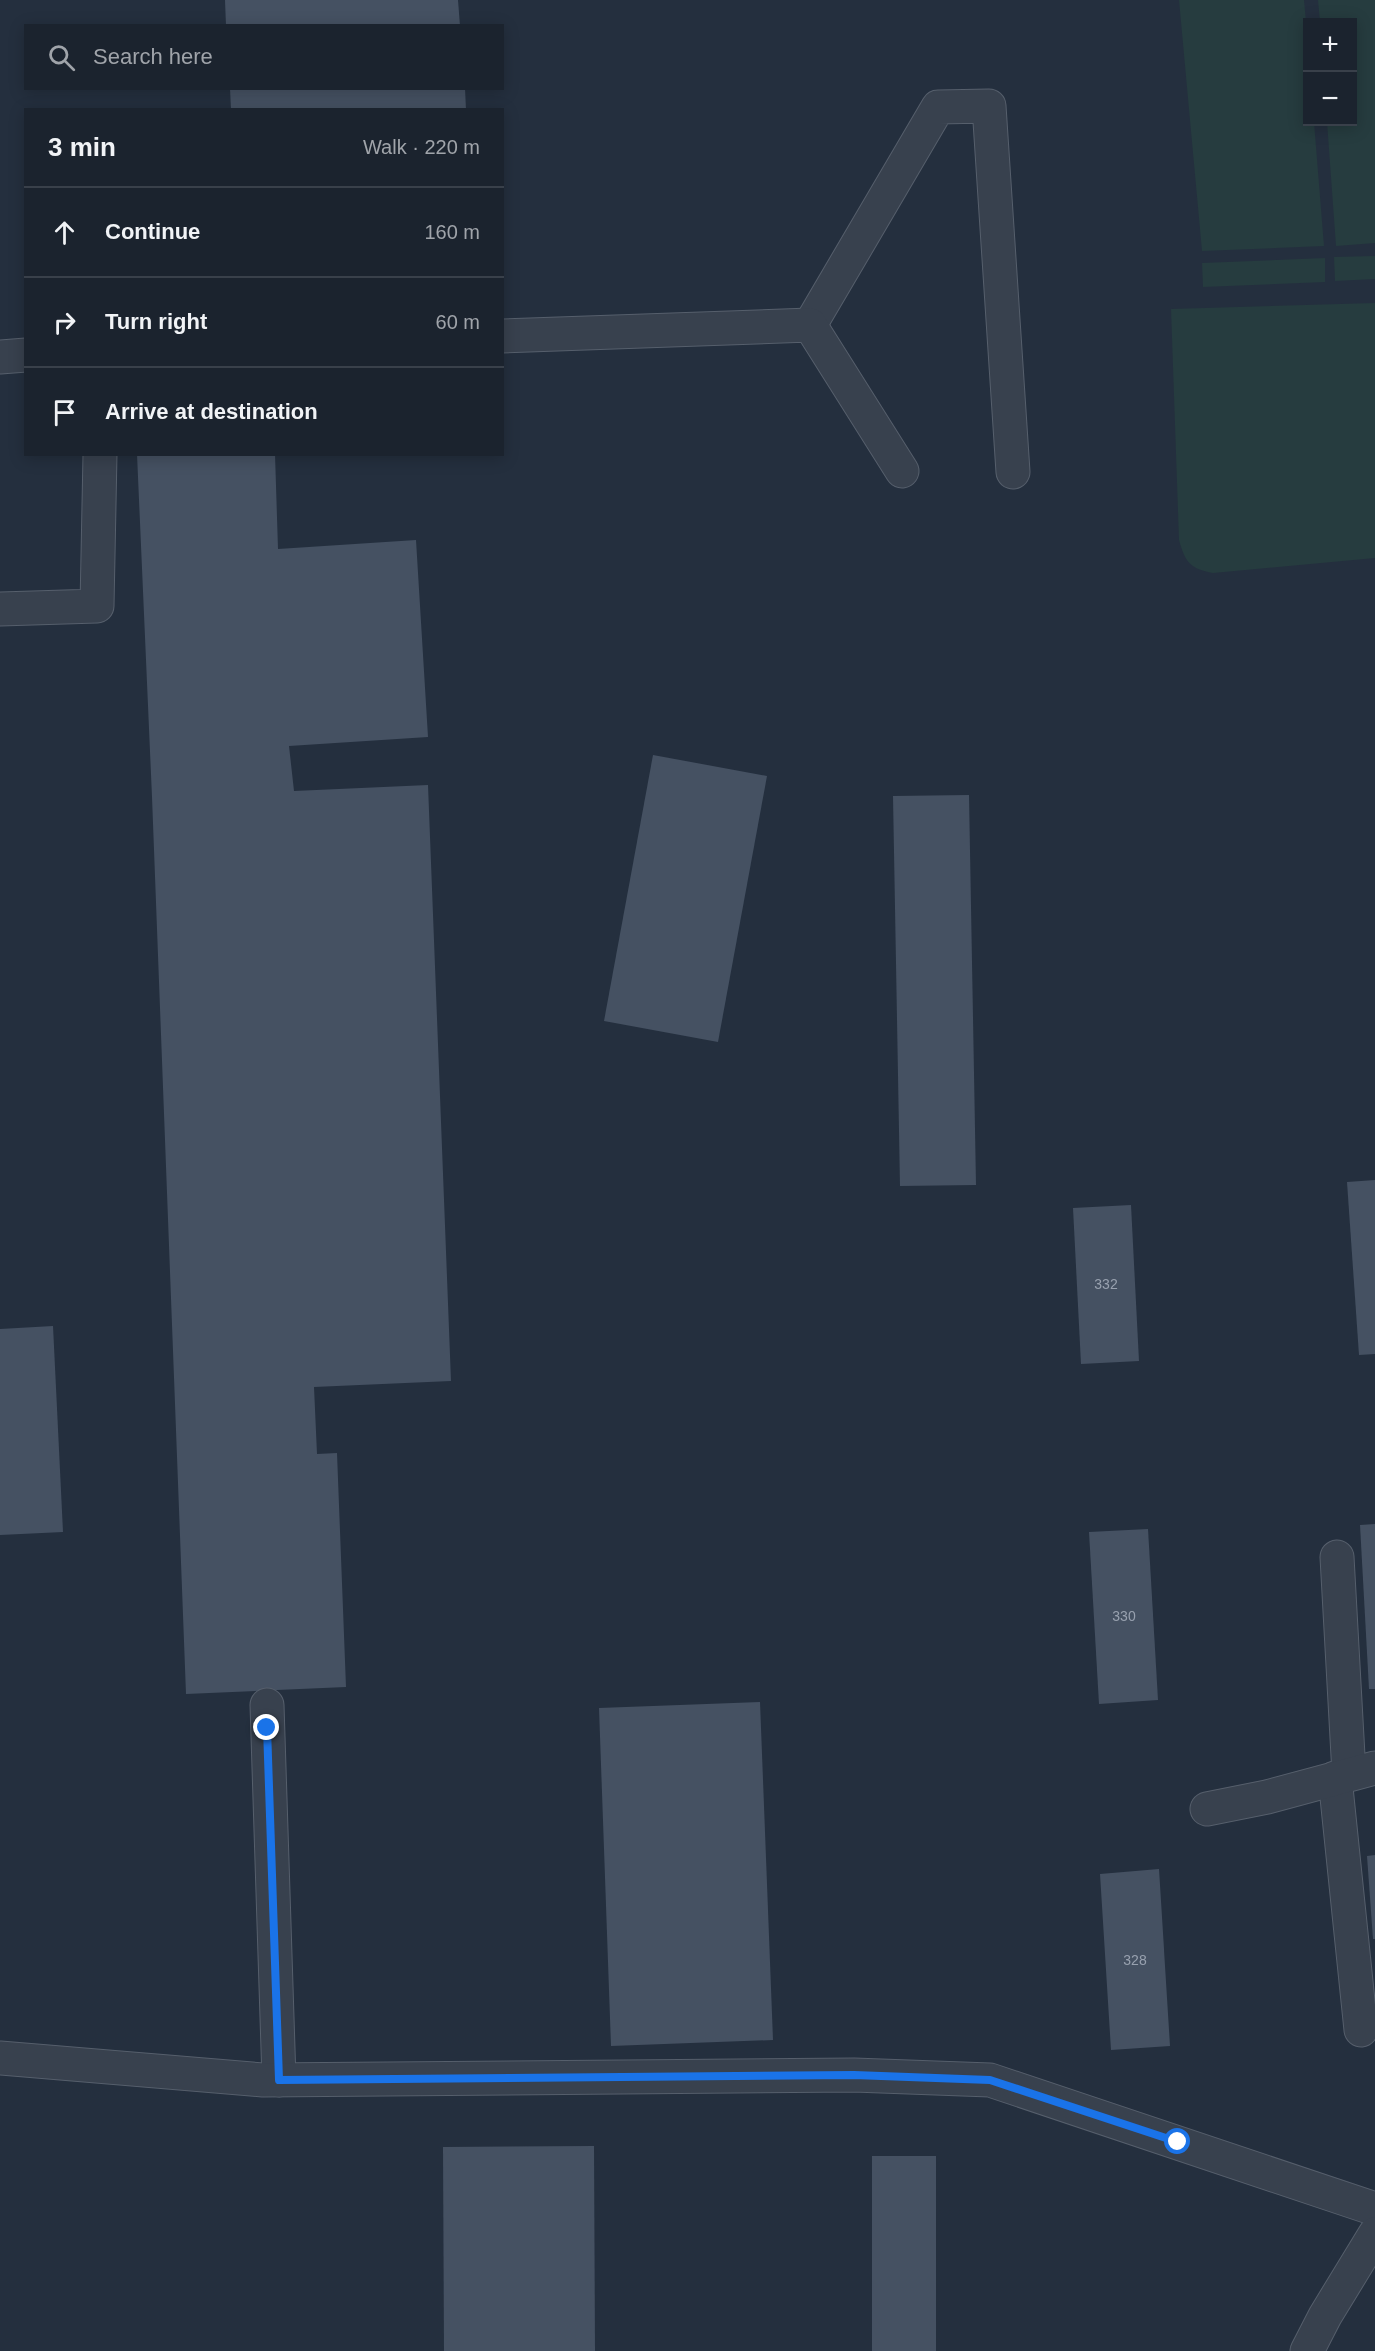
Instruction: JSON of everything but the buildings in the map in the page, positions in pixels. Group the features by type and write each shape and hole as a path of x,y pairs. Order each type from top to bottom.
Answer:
{"street":[{"path":"810,325 938,106 989,106 1013,472"},
{"path":"504,336 810,325"},
{"path":"810,325 902,471"},
{"path":"0,357 24,355"},
{"path":"0,609 97,606 100,456"},
{"path":"1337,1557 1353,1773 1361,2030"},
{"path":"267,1705 279,2080"},
{"path":"1207,1809 1267,1797 1353,1773"},
{"path":"0,2058 279,2080 854,2075 990,2080 1375,2208"},
{"path":"1307,2351 1325,2316 1375,2234"}],"green space":[{"path":"1179,0 1304,0 1303,126 1314,126 1324,246 1202,251"},
{"path":"1318,0 1375,0 1375,243 1336,246 1327,126 1357,126 1357,18 1320,18"},
{"path":"1375,256 1375,279 1335,281 1334,257"},
{"path":"1325,258 1325,282 1203,287 1202,263"},
{"path":"1375,303 1375,558 1213,573 1194,567 1186,559 1179,540 1171,309"}],"route":[{"path":"267,1728 279,2080 854,2075 990,2080 1178,2142"}]}
